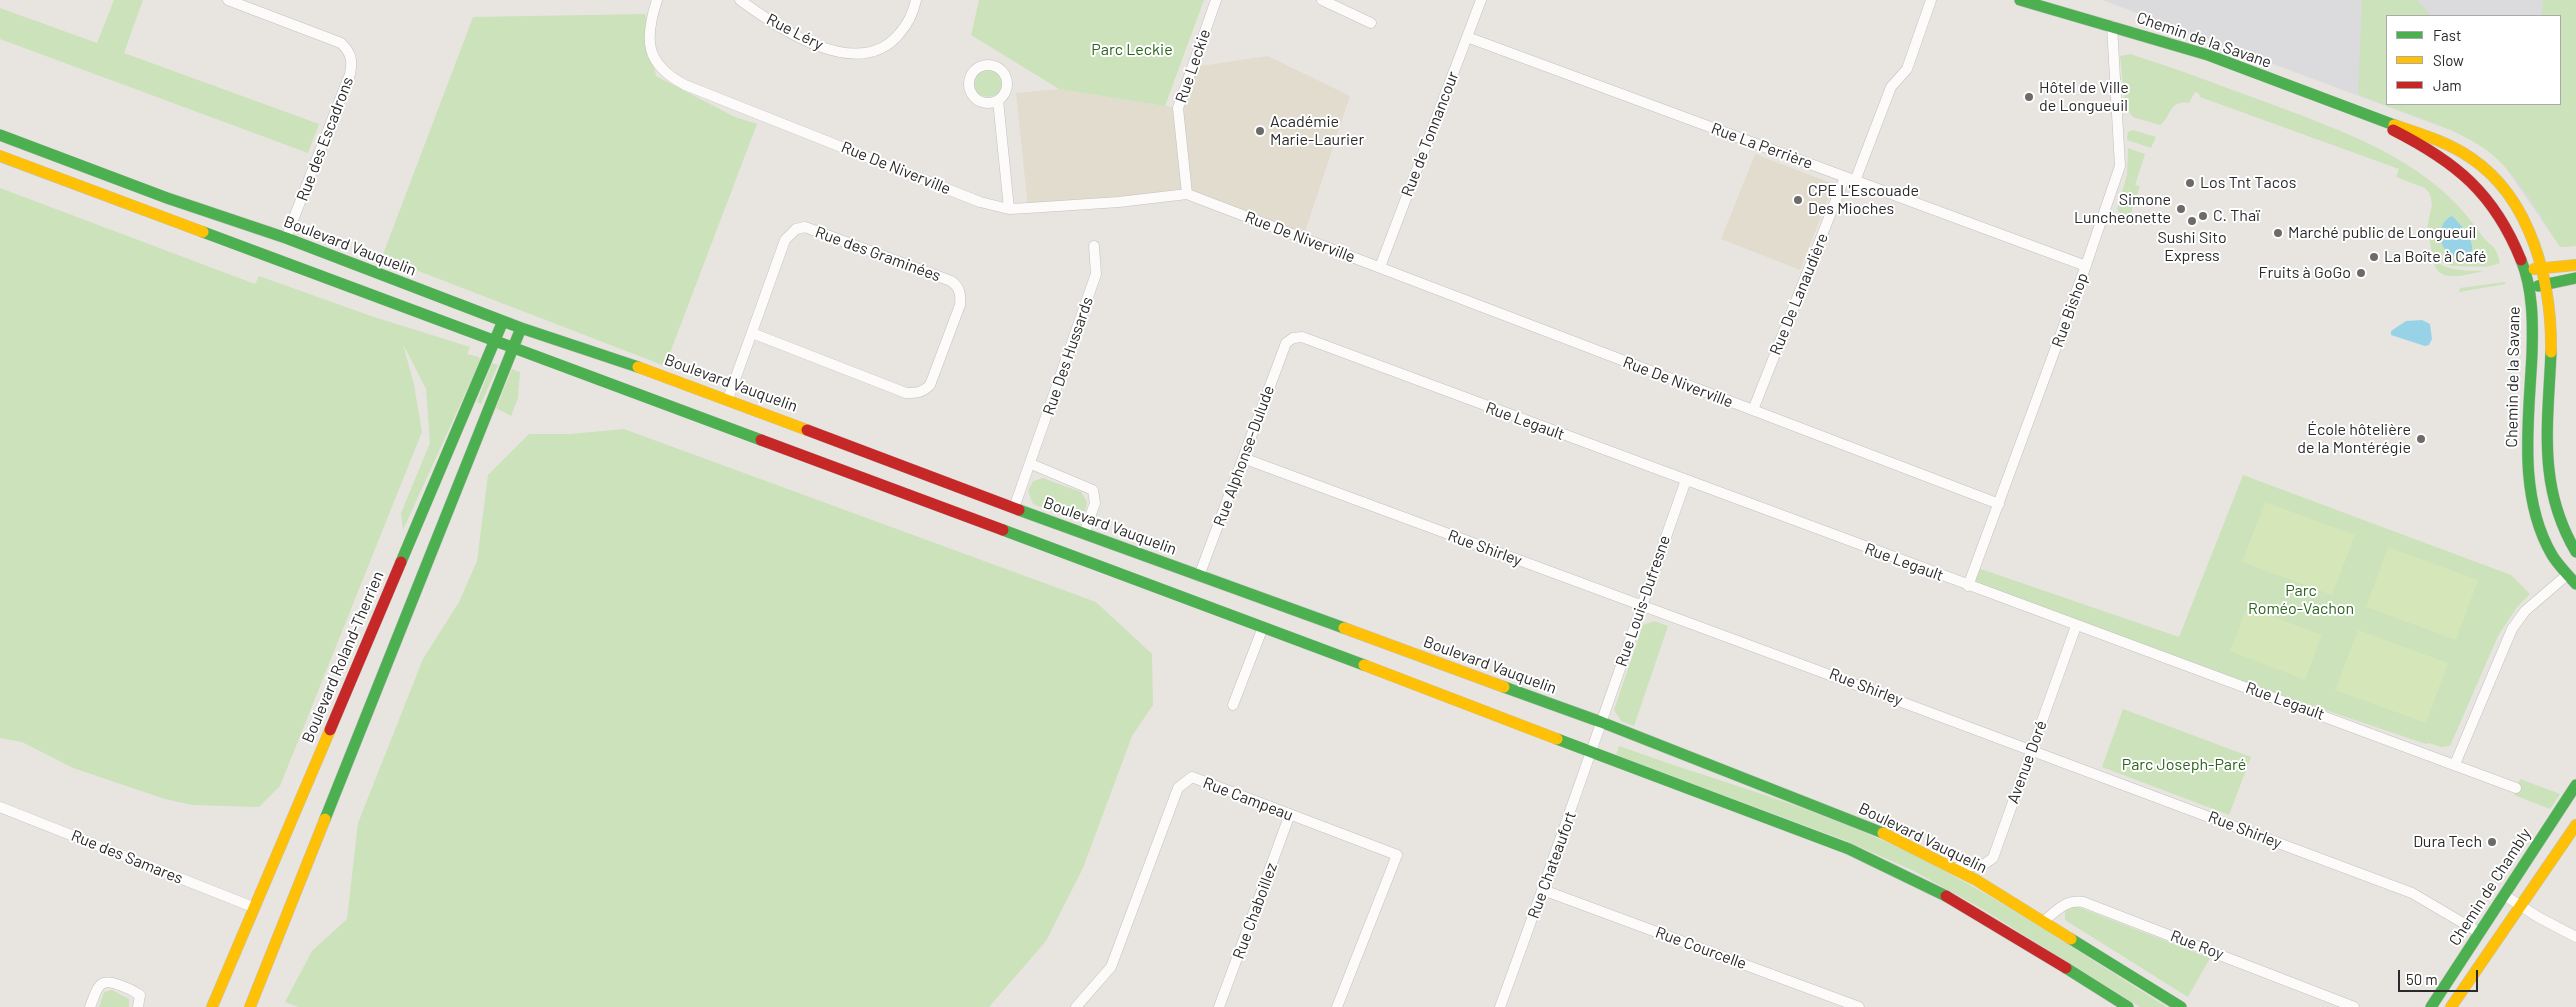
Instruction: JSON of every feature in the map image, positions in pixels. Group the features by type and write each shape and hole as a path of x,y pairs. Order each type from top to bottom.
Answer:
{"street":[{"name":"Rue des Escadrons","path":"228,0 341,43 350,51 352,62 350,74 286,238"},
{"name":"Rue De Niverville","path":"657,0 651,19 650,41 658,67 667,76 685,85 971,198 1009,208 1119,202 1187,194 1999,504"},
{"name":"Rue Léry","path":"740,0 771,22 809,43 834,51 858,53 877,49 893,42 908,24 916,0"},
{"name":"Rue Leckie","path":"1187,194 1178,108 1216,0"},
{"path":"1322,0 1371,23"},
{"name":"Rue de Tonnancour","path":"1380,267 1481,0"},
{"path":"1855,181 1891,87 1906,69 1931,0"},
{"name":"Chemin de la Savane","path":"2020,0 2187,48 2375,119 2402,126 2441,140 2465,153 2489,171 2520,213 2533,235 2547,285 2551,309 2551,357 2546,460 2556,513 2576,552"},
{"name":"Rue Bishop","path":"1968,586 2086,266 2120,166 2112,26"},
{"name":"Rue La Perrière","path":"1467,37 2086,266"},
{"path":"998,100 1009,208"},
{"name":"Chemin de la Savane","path":"2375,119 2456,168 2503,221 2514,242 2531,301 2532,336 2528,468 2536,521 2566,575 2576,584"},
{"name":"Boulevard Vauquelin","path":"0,136 167,198 286,238 522,328 728,399 1084,534 1601,722 1883,832 1953,868 2181,1007"},
{"path":"0,156 1263,627 1591,754 1817,836 1903,873 1993,923 2128,1007"},
{"name":"Rue De Lanaudière","path":"1753,410 1845,177"},
{"name":"Rue des Graminées","path":"728,399 784,240 796,229 804,227 951,281 957,285 961,295 960,305 930,384 923,392 906,393 752,333"},
{"name":"Rue Des Hussards","path":"1014,508 1096,274 1094,246"},
{"path":"2523,270 2576,265"},
{"path":"2528,287 2547,285 2576,278"},
{"name":"Boulevard Roland-Therrien","path":"212,1007 503,321"},
{"path":"250,1007 522,328"},
{"name":"Rue Legault","path":"1293,338 1302,337 2516,788"},
{"name":"Rue Alphonse-Dulude","path":"1199,576 1284,348 1293,338"},
{"name":"Rue Shirley","path":"1243,458 1642,606 1781,655 2412,894 2480,933"},
{"path":"1031,464 1093,490 1095,502 1084,534"},
{"name":"Rue Louis-Dufresne","path":"1601,722 1686,480"},
{"path":"2454,764 2512,629 2525,611 2566,575"},
{"name":"Avenue Doré","path":"1953,868 1983,864 1991,860 2076,626"},
{"path":"1234,705 1263,627"},
{"name":"Rue Chateaufort","path":"1500,1007 1601,722"},
{"name":"Rue Campeau","path":"1076,1007 1111,967 1178,788 1192,777 1397,856 1337,1007"},
{"name":"Chemin de Chambly","path":"2431,1007 2576,785"},
{"name":"Rue des Samares","path":"0,807 253,907"},
{"name":"Rue Chaboillez","path":"1219,1007 1290,814"},
{"path":"2451,1007 2576,825"},
{"name":"Rue Courcelle","path":"1543,890 1859,1007"},
{"path":"2504,895 2576,937"},
{"name":"Rue Roy","path":"2043,922 2066,903 2083,902 2354,1007"},
{"path":"90,1007 99,985 104,981 110,981 140,995 138,1007"}],"shaded area":[{"path":"2102,0 2576,0 2576,246 2560,247 2490,145"},
{"path":"1268,56 1350,96 1303,238 1187,194 1028,208 1016,93 1059,89 1178,108 1193,67"},
{"path":"1755,154 1834,184 1800,270 1721,239"}],"green space":[{"path":"114,0 143,0 124,53 319,124 308,153 0,39 0,8 97,43"},
{"name":"Parc Leckie","path":"979,0 1204,0 1165,106 1059,89 971,35"},
{"path":"2362,0 2417,0 2430,15 2386,15 2386,105 2561,105 2561,15 2542,15 2543,0 2576,0 2576,246 2560,247 2518,182 2485,149 2439,125 2374,101 2358,94"},
{"path":"645,14 656,76 735,117 757,124 665,366 382,257 473,17"},
{"path":"2130,54 2293,112 2382,150 2436,185 2460,207 2494,248 2500,263 2487,267 2452,266 2439,261 2432,253 2427,227 2432,205 2430,194 2425,188 2396,177 2399,169 2200,97 2195,92 2189,103 2182,102 2174,106 2160,125 2133,117 2125,107 2120,56"},
{"path":"988,67 999,71 1003,82 999,93 988,97 977,93 973,82 977,71"},
{"path":"2133,130 2156,137 2151,148 2127,140 2128,132"},
{"path":"2128,148 2145,154 2135,185 2140,186 2131,213 2146,218 2132,221 2123,218 2117,209 2127,175"},
{"path":"0,188 255,284 259,276 371,316 470,347 467,354 479,357 480,361 403,530 401,513 430,443 426,389 403,344 414,385 422,432 280,786 259,807 192,805 165,799 73,768 22,742 0,738"},
{"path":"2433,259 2450,268 2484,271 2461,276 2446,275 2440,273"},
{"path":"2505,282 2506,284 2459,292 2460,288"},
{"path":"492,363 498,365 481,404 477,402"},
{"path":"512,369 520,372 518,398 511,416 496,408"},
{"path":"624,429 1096,602 1152,654 1153,705 1132,736 1083,868 1046,941 989,1007 298,1007 285,1002 312,951 347,919 358,823 423,659 459,602 477,561 488,475 529,434 570,434"},
{"name":"Parc Roméo-Vachon","path":"2243,475 2511,575 2530,594 2517,607 2498,636 2450,746 2441,747 2429,743 2426,744 2076,626 1968,586 1975,567 2179,637"},
{"path":"1043,478 1081,492 1087,502 1084,516 1073,520 1033,504 1028,491 1033,481"},
{"path":"2265,502 2355,535 2332,595 2242,562"},
{"path":"2388,547 2478,580 2456,640 2366,607"},
{"path":"2247,607 2322,635 2305,680 2230,651"},
{"path":"1654,621 1668,626 1634,726 1621,721 1614,710 1643,625"},
{"path":"2358,630 2448,663 2426,723 2335,690"},
{"name":"Parc Joseph-Paré","path":"2123,709 2251,757 2229,815 2102,767"},
{"path":"1619,746 1792,804 1893,845 1964,881 1998,901 2167,1007 2140,1007 1979,907 1912,870 1844,840 1616,755"},
{"path":"2520,779 2560,794 2550,809 2514,795"},
{"path":"2072,907 2078,907 2210,958 2188,997 2065,920 2065,911"},
{"path":"112,990 129,999 129,1007 99,1007 104,992"}],"water":[{"path":"2452,216 2471,241 2472,251 2465,255 2457,256 2450,254 2442,244 2441,231 2443,225"},
{"path":"2422,320 2430,324 2432,339 2429,345 2425,346 2391,335 2391,331 2406,321"}],"traffic: fast":[{"path":"2020,0 2208,55 2394,125"},
{"path":"0,135 167,198 286,238 521,328 638,367"},
{"path":"203,232 761,440"},
{"path":"2521,260 2528,283 2532,318 2528,456 2534,507 2541,532 2552,555 2576,584"},
{"path":"2538,286 2576,278"},
{"path":"401,562 503,321"},
{"path":"325,819 521,328"},
{"path":"2551,352 2547,430 2550,479 2555,503 2576,552"},
{"path":"1019,510 1344,628"},
{"path":"1003,530 1364,665"},
{"path":"1504,687 1601,722 1883,833"},
{"path":"1557,739 1849,849 1946,896"},
{"path":"2431,1007 2576,785"},
{"path":"2071,939 2181,1007"},
{"path":"2066,968 2128,1007"}],"traffic: slow":[{"path":"2394,125 2434,139 2462,152 2492,175 2509,196 2523,219 2542,271 2548,298 2551,352"},
{"path":"0,156 203,232"},
{"path":"2534,269 2576,265"},
{"path":"638,367 807,430"},
{"path":"1344,628 1504,687"},
{"path":"1364,665 1557,739"},
{"path":"212,1007 330,730"},
{"path":"250,1007 325,819"},
{"path":"2451,1007 2576,825"},
{"path":"1883,833 1976,880 2071,939"}],"traffic: jam":[{"path":"2393,130 2436,154 2470,182 2498,216 2521,260"},
{"path":"807,430 1019,510"},
{"path":"761,440 1003,530"},
{"path":"330,730 401,562"},
{"path":"1946,896 2066,968"}],"place":[{"name":"Hôtel de Ville de Longueuil","path":"2029,97"},
{"name":"Académie Marie-Laurier","path":"1260,131"},
{"name":"Los Tnt Tacos","path":"2190,183"},
{"name":"CPE L'Escouade Des Mioches","path":"1798,200"},
{"name":"Simone Luncheonette","path":"2181,209"},
{"name":"C. Thaï","path":"2203,216"},
{"name":"Sushi Sito Express","path":"2192,221"},
{"name":"Marché public de Longueuil","path":"2278,233"},
{"name":"La Boîte à Café","path":"2374,257"},
{"name":"Fruits à GoGo","path":"2361,273"},
{"name":"École hôtelière de la Montérégie","path":"2421,439"},
{"name":"Dura Tech","path":"2492,842"}]}
